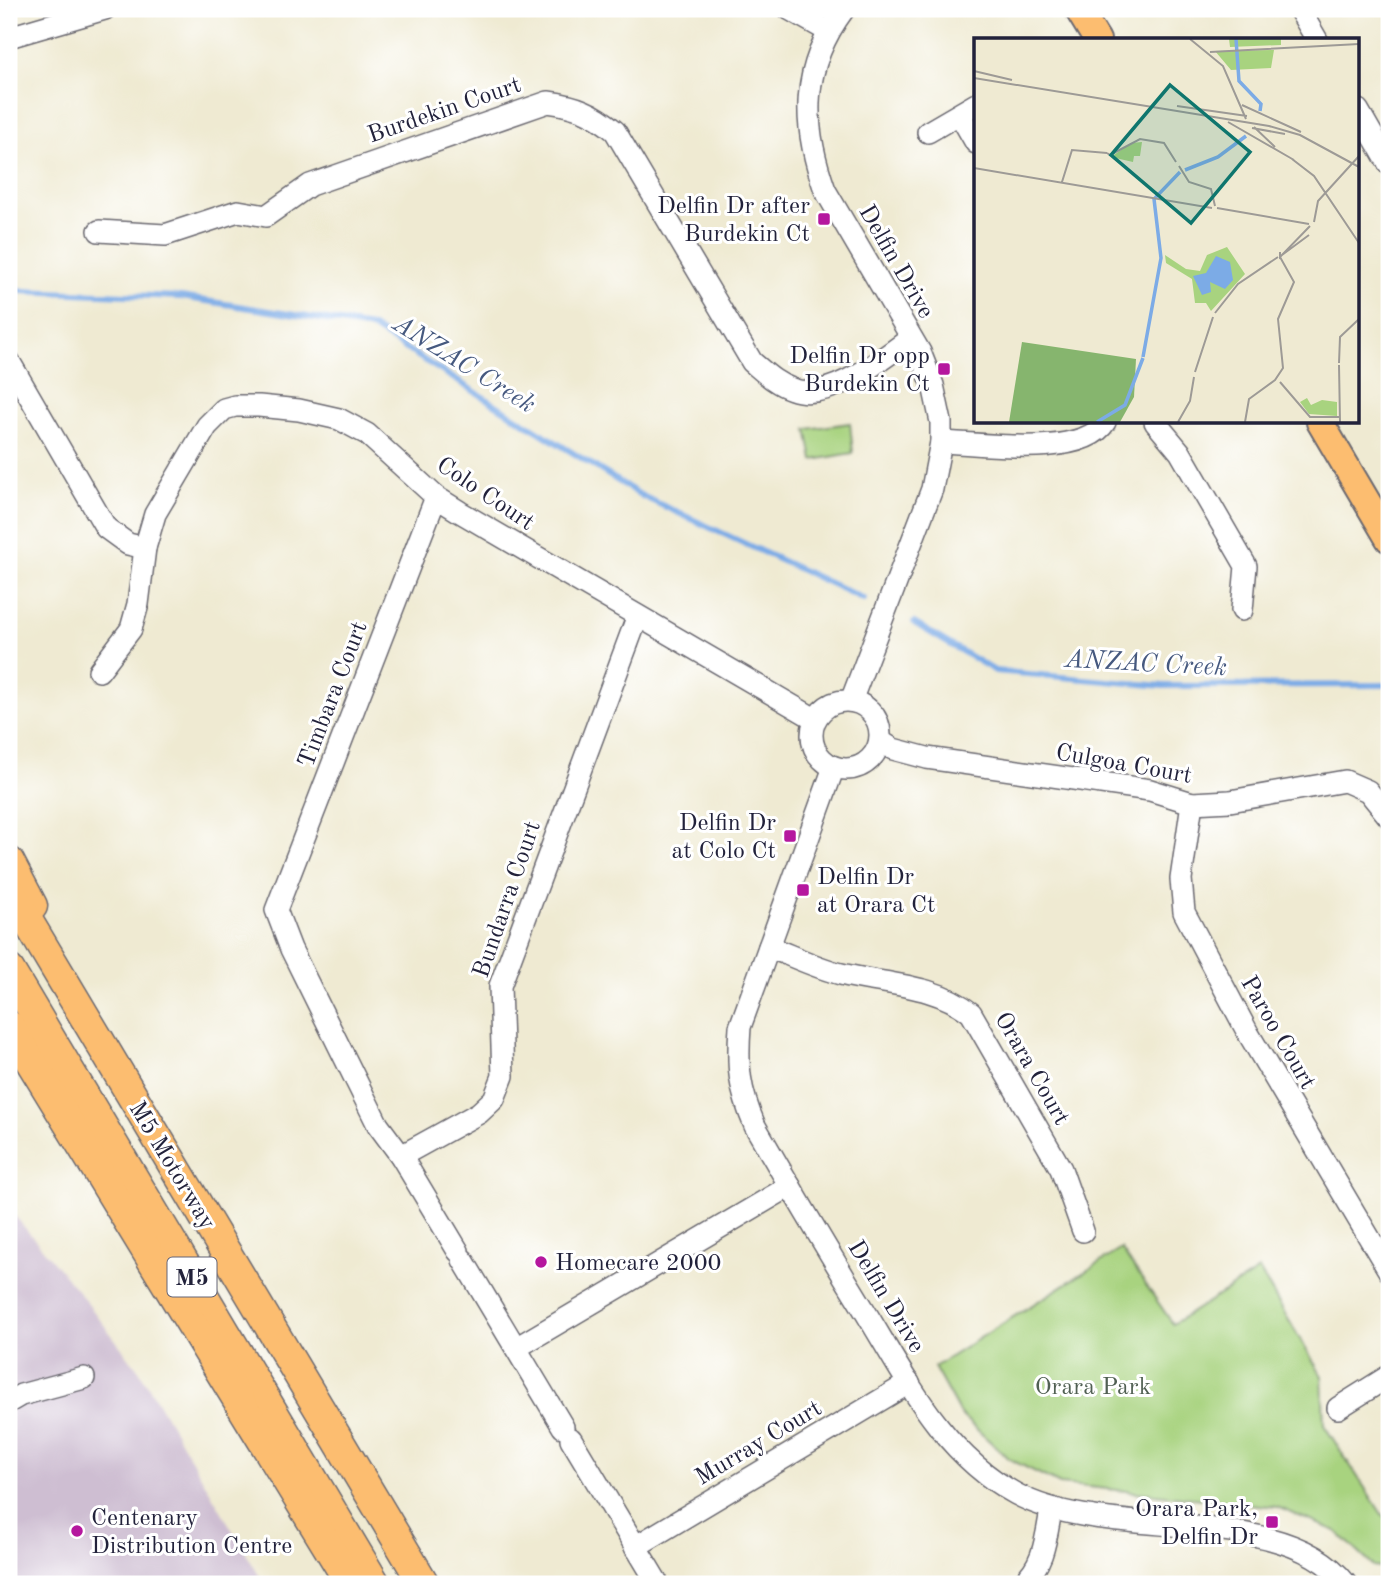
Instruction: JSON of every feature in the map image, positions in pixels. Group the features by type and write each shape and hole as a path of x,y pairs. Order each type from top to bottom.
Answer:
{"highway":[{"path":"9,862 142,1114"},
{"name":"M5 Motorway","path":"9,890 424,1584"},
{"name":"M5 Motorway","path":"9,970 375,1584"},
{"path":"9,1026 351,1584"}],"main road":[{"path":"1078,9 1096,38"},
{"path":"1321,424 1389,539"}],"street":[{"path":"9,37 105,9"},
{"path":"789,9 828,31"},
{"name":"Delfin Drive","path":"844,9 828,31 814,67 808,98 808,128 814,161 825,190 911,338 933,384 941,422 941,442 932,489 852,701"},
{"path":"1299,9 1316,38"},
{"name":"Burdekin Court","path":"99,231 165,235 238,211 266,215 310,185 548,102 572,105 594,113 615,131 752,362 772,379 793,390 817,393 876,363 911,338"},
{"path":"928,132 968,109 974,134"},
{"path":"1360,113 1389,164"},
{"path":"9,361 106,528 128,544 145,548"},
{"name":"Colo Court","path":"99,671 131,629 138,604 145,548 155,514 207,426 224,409 235,406 299,410 339,419 367,433 436,497 637,618 815,719"},
{"path":"941,442 1059,446 1083,439 1102,424"},
{"path":"1157,424 1180,452 1246,566 1242,610"},
{"name":"Timbara Court","path":"401,1156 378,1125 291,949 276,910 436,497"},
{"name":"Bundarra Court","path":"401,1156 480,1113 494,1100 503,1076 500,986 637,618"},
{"path":"852,701 870,711 877,720 880,741 871,759 850,769 834,767 822,760 814,747 811,732 815,719 832,704 852,701"},
{"name":"Culgoa Court","path":"880,741 893,749 927,758 1150,790 1192,803 1230,801 1345,781 1368,791 1389,817"},
{"name":"Delfin Drive","path":"834,767 740,1027 737,1061 741,1095 754,1126 909,1382 937,1426 963,1457 1016,1494 1052,1510 1272,1538 1313,1554 1346,1584"},
{"name":"Paroo Court","path":"1192,803 1181,880 1184,912 1248,1033 1389,1271"},
{"name":"Orara Court","path":"769,947 839,974 934,992 955,1000 971,1013 1061,1169 1083,1231"},
{"path":"401,1156 658,1584"},
{"path":"516,1348 790,1186"},
{"path":"1338,1408 1389,1376"},
{"path":"9,1402 21,1395 84,1378"},
{"name":"Murray Court","path":"635,1547 909,1382"},
{"path":"1021,1584 1035,1570 1042,1557 1052,1510"}],"shaded area":[{"path":"9,1209 78,1291 140,1372 264,1584 9,1584"}],"green space":[{"path":"850,423 853,453 813,460 807,429"},
{"name":"Orara Park","path":"1121,1249 1173,1324 1259,1270 1322,1376 1324,1425 1389,1525 1389,1568 1373,1566 1336,1531 1277,1507 1060,1484 1009,1459 960,1414 934,1367"}],"waterway":[{"name":"ANZAC Creek","path":"9,284 19,291 181,297 371,327 642,496 864,599"},
{"name":"ANZAC Creek","path":"914,623 995,671 1163,686 1389,685"}],"place":[{"name":"Delfin Dr after Burdekin Ct","path":"824,219"},
{"name":"Delfin Dr opp Burdekin Ct","path":"944,369"},
{"name":"Delfin Dr at Colo Ct","path":"790,836"},
{"name":"Delfin Dr at Orara Ct","path":"803,890"},
{"name":"Homecare 2000","path":"541,1262"},
{"name":"Orara Park, Delfin Dr","path":"1272,1522"},
{"name":"Centenary Distribution Centre","path":"77,1531"}]}
